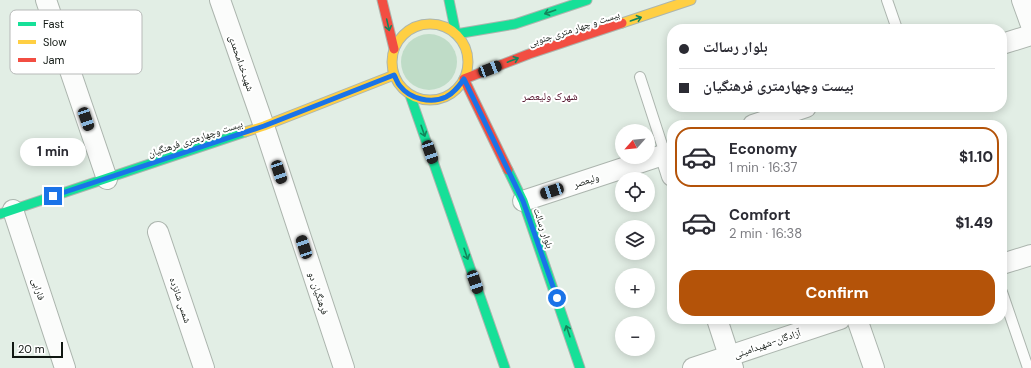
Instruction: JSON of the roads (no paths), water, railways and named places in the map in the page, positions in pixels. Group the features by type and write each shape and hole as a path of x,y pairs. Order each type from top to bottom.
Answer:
{"street":[{"path":"46,0 49,10"},
{"name":"شهیدخدامحمدی","path":"220,0 264,126"},
{"path":"382,0 394,49"},
{"path":"449,0 456,34"},
{"path":"456,34 515,24 587,0"},
{"name":"بیست و چهار متری جنوبی","path":"464,79 529,54 691,0"},
{"path":"1022,0 1031,25"},
{"path":"433,24 445,27 456,34 463,44 467,55 468,67 464,79 456,89 446,97 434,100 422,99 410,95 400,86 394,75 392,62 394,49 400,38 409,30 420,25 433,24"},
{"path":"1007,42 1031,35"},
{"path":"71,74 107,179"},
{"name":"بیست وچهارمتری فرهنگیان","path":"7,212 264,126 394,75"},
{"name":"بلوار رسالت","path":"464,79 523,201 580,368"},
{"path":"410,95 505,368"},
{"path":"768,120 792,112"},
{"name":"فرهنگیان دو","path":"264,126 344,368"},
{"name":"ولیعصر","path":"523,201 667,153"},
{"name":"فارابی","path":"7,212 65,368"},
{"name":"شمس شانزده","path":"158,232 204,368"},
{"path":"1007,262 1031,255"},
{"path":"719,324 731,362"},
{"name":"آزادگان-شهیدامینی","path":"693,368 731,362 827,324"},
{"path":"859,324 874,368"}],"lane":[{"path":"887,0 895,24"},
{"path":"640,77 667,150"},
{"path":"1007,307 1028,368"}],"district":[{"name":"شهرک ولیعصر","path":"550,96"}]}
